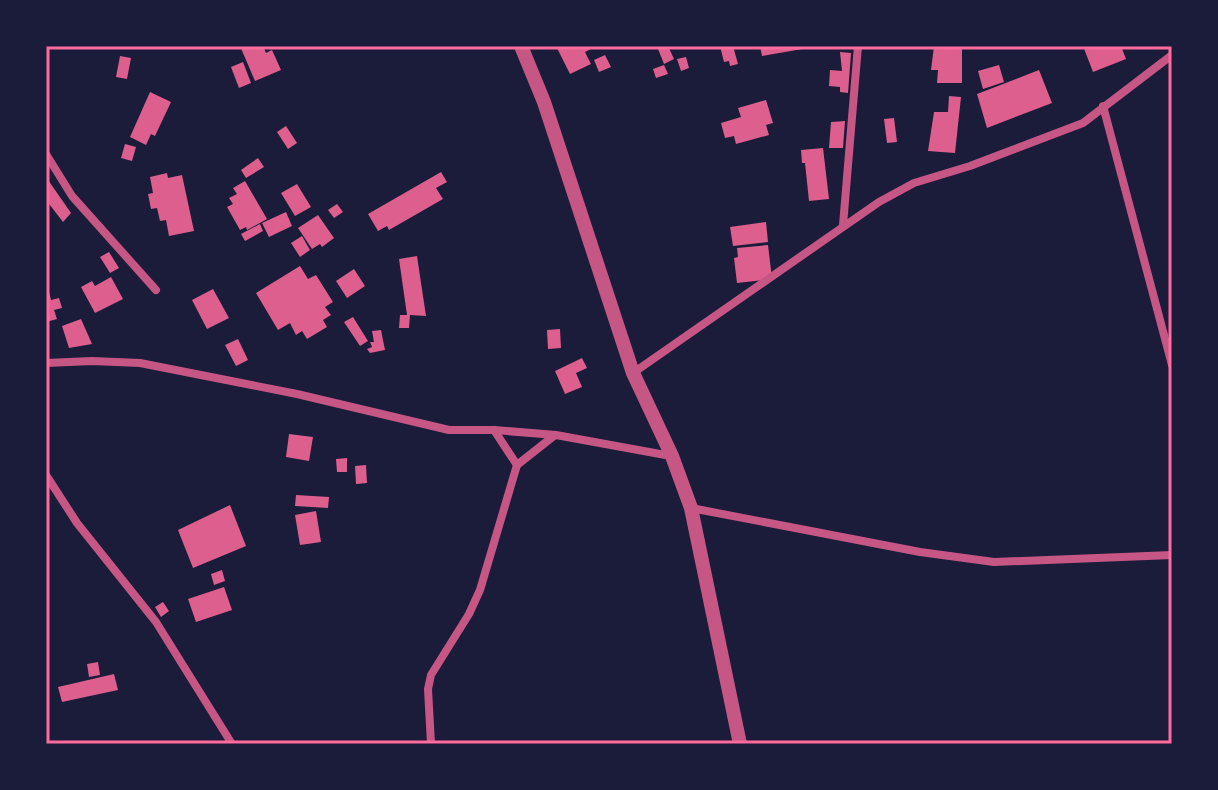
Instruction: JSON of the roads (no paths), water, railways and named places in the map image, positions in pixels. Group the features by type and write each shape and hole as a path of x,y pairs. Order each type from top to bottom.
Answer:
{"street":[{"path":"521,46 544,102 633,373 672,456 691,508 740,744"},
{"path":"843,225 858,46"},
{"path":"633,373 843,225 914,183 970,166 1083,123 1172,55"},
{"path":"1103,106 1172,365"},
{"path":"46,154 72,196 156,290"},
{"path":"46,363 140,363 297,394 449,430 556,435 672,456"},
{"path":"494,430 517,465"},
{"path":"431,744 428,689 431,675 469,614 480,590 517,465 556,435"},
{"path":"46,475 77,523 156,622 232,744"},
{"path":"691,508 920,552 994,562 1172,555"}]}
